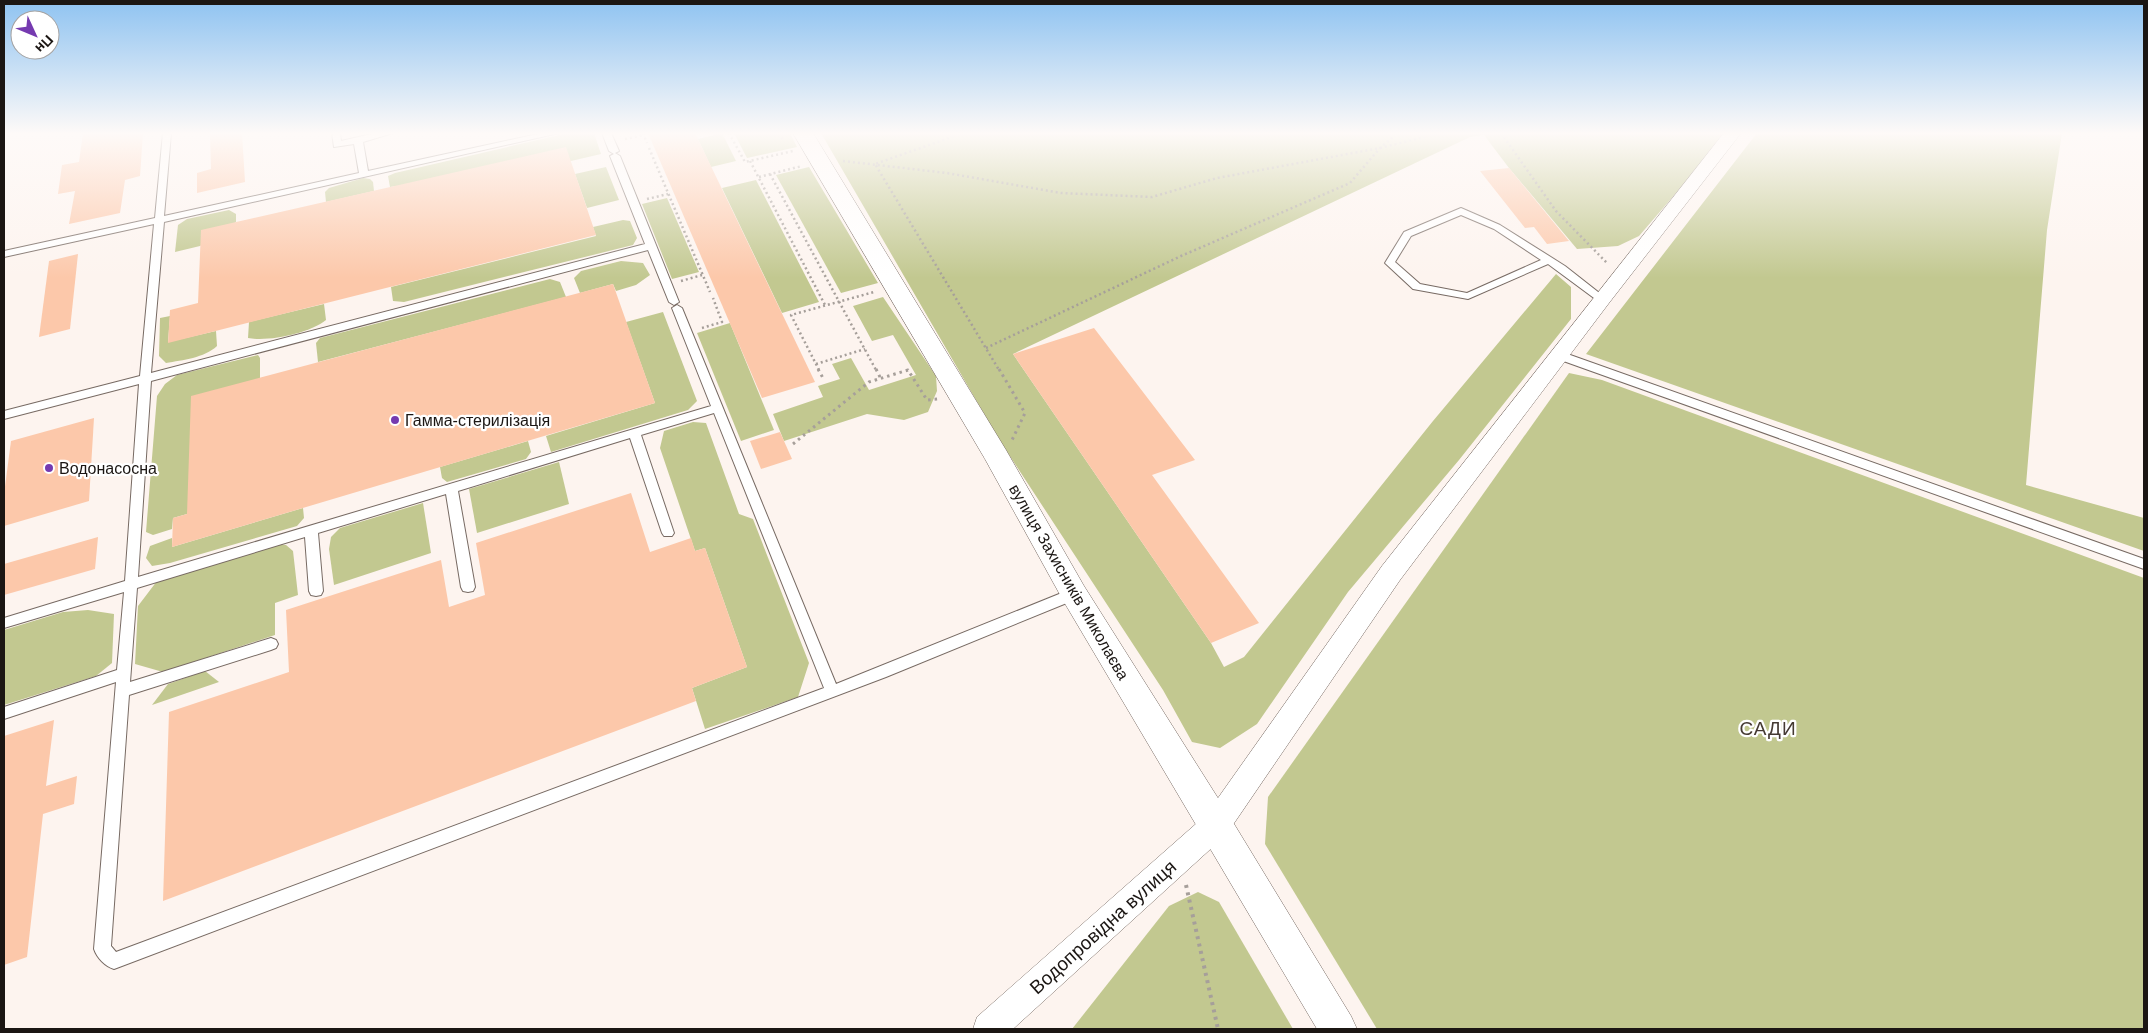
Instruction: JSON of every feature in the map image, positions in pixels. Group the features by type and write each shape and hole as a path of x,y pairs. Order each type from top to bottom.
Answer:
{"street":[{"name":"вулиця Захисників Миколаєва","path":"832,181 997,458 1074,594 1216,825 1338,1029"},
{"name":"Водопровідна вулиця","path":"989,1029 1216,825 1391,573 1602,299 1696,181"}],"lane":[{"path":"163,181 144,379 131,583 102,949 114,961 832,691 1074,594"},
{"path":"4,254 336,181"},
{"path":"626,181 832,691"},
{"path":"1548,260 1525,272 1468,296 1417,287 1390,263 1407,234 1462,211 1497,227 1548,260 1602,299"},
{"path":"4,415 651,246"},
{"path":"1559,355 2144,564"},
{"path":"4,623 131,583 717,408"},
{"path":"634,432 668,533"},
{"path":"451,487 468,587"},
{"path":"311,530 316,591"},
{"path":"122,692 271,644"},
{"path":"4,713 124,674"}],"path":[{"path":"663,181 710,292"},
{"path":"761,181 826,305"},
{"path":"774,181 881,379"},
{"path":"885,181 1025,413 1012,441 997,458"},
{"path":"994,181 1061,193 1152,197 1206,181"},
{"path":"986,348 1181,256 1350,184 1352,181"},
{"path":"1535,181 1556,211 1620,277"},
{"path":"634,202 668,194"},
{"path":"666,284 702,275"},
{"path":"823,378 791,315 894,286"},
{"path":"686,333 722,322 712,298"},
{"path":"816,364 865,349"},
{"path":"793,444 869,382 908,370 927,400 961,398"},
{"path":"1180,858 1218,1029"}],"green space":[{"path":"352,181 372,181 374,191 326,202 325,192 329,188"},
{"path":"389,181 430,181 390,187"},
{"path":"578,181 612,181 619,200 587,208"},
{"path":"757,181 819,302 782,313 722,188"},
{"path":"779,181 817,181 878,283 841,293"},
{"path":"849,181 1377,181 1013,354 1211,643 1224,667 1244,657 1433,421 1556,274 1571,287 1571,319 1459,460 1348,592 1257,724 1220,748 1192,742 1163,690 998,438"},
{"path":"1520,181 1686,181 1639,236 1618,246 1577,249"},
{"path":"1720,181 2055,181 2047,230 2026,485 2144,518 2144,551 1586,354"},
{"path":"667,198 699,272 672,279 642,204"},
{"path":"229,210 236,214 236,222 200,246 175,252 178,225 187,219"},
{"path":"623,220 630,221 637,238 633,245 404,302 393,301 391,287 596,236 593,227"},
{"path":"621,261 643,263 650,275 636,285 616,291 613,284 580,293 574,278 581,271"},
{"path":"550,279 560,282 566,297 318,362 316,343 320,338"},
{"path":"883,297 936,376 937,391 928,412 904,420 867,414 784,441 773,414 823,397 818,386 840,379 832,364 851,358 869,390 916,375 893,335 872,341 853,306"},
{"path":"324,304 326,320 319,325 289,335 267,339 248,338 249,322"},
{"path":"663,312 697,401 688,410 551,452 546,436 655,403 626,322"},
{"path":"170,316 168,342 216,331 217,346 200,356 166,363 159,356 160,318"},
{"path":"730,323 774,430 741,441 697,333"},
{"path":"258,355 260,358 260,378 187,514 173,518 172,529 153,535 146,532 157,396 165,384 177,375"},
{"path":"1569,373 1602,380 2144,578 2144,1029 1377,1029 1265,844 1268,797"},
{"path":"693,422 706,423 739,514 753,519 809,663 798,697 705,729 692,688 747,667 705,548 695,551 660,448 664,431"},
{"path":"528,441 531,452 526,459 447,482 442,478 440,467"},
{"path":"559,462 569,504 477,533 469,489"},
{"path":"423,503 431,553 334,585 329,549 331,537 340,528"},
{"path":"303,508 304,518 297,526 170,563 152,566 146,558 150,546 172,538 172,547"},
{"path":"277,544 286,545 293,551 298,595 275,603 275,635 163,672 135,664 138,606 157,581"},
{"path":"88,610 114,614 112,663 96,676 4,705 4,630 63,612"},
{"path":"205,671 219,682 152,705 168,684"},
{"path":"1198,892 1219,902 1293,1029 1072,1029 1169,906"}],"building":[{"path":"60,181 125,181 120,213 69,224 75,191 58,194"},
{"path":"197,181 245,181 245,182 197,193"},
{"path":"416,181 578,181 596,235 168,343 170,310 198,303 201,230"},
{"path":"669,181 718,181 815,382 762,398"},
{"path":"1488,181 1520,181 1569,241 1547,244 1534,227 1525,228"},
{"path":"78,254 70,329 39,337 49,261"},
{"name":"Гамма-стерилізація","path":"613,284 655,403 172,547 173,518 187,514 191,396"},
{"path":"1094,328 1195,460 1152,475 1259,623 1211,643 1013,354"},
{"name":"Водонасосна","path":"94,418 89,501 4,526 4,494 11,441"},
{"path":"780,432 792,459 761,469 750,441"},
{"path":"631,493 650,552 691,538 695,551 705,548 747,667 692,688 696,701 163,901 169,712 289,672 286,610 441,560 449,607 485,595 476,543"},
{"path":"98,537 95,569 4,595 4,564"},
{"path":"54,720 46,786 77,776 74,804 43,814 27,957 4,965 4,736"}],"place":[{"name":"Гамма-стерилізація","path":"395,420"},
{"name":"Водонасосна","path":"49,468"}],"district":[{"name":"САДИ","path":"1768,728"}]}
